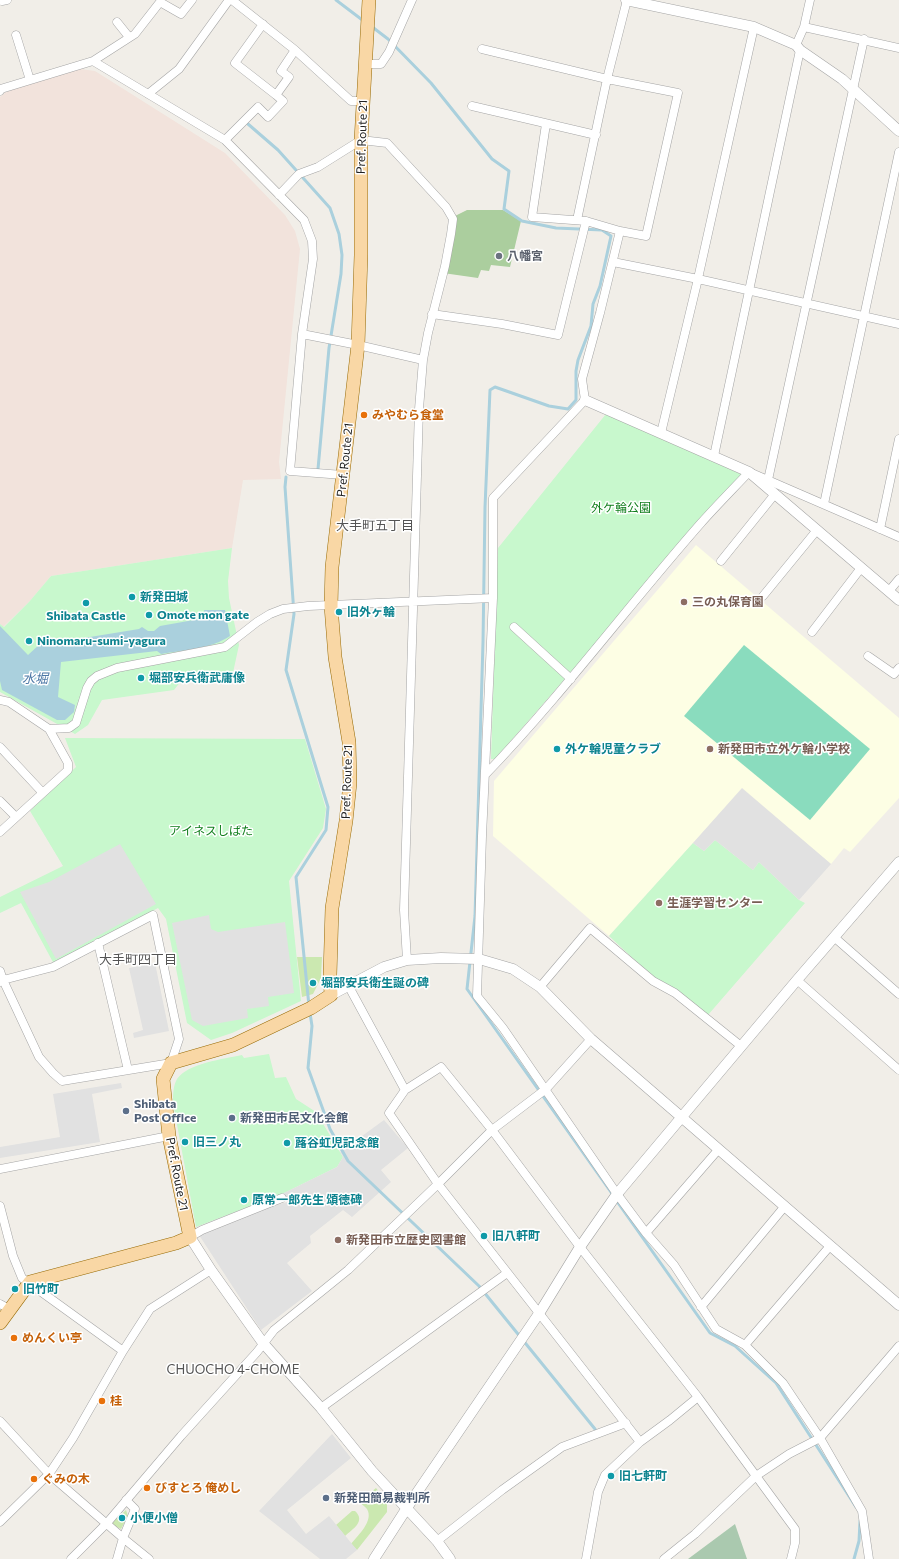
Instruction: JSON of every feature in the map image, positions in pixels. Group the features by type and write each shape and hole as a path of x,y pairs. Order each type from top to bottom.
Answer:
{"main road":[{"name":"Pref. Route 21","path":"331,995 330,975 332,908 346,821 350,783 349,742 335,658 330,606 332,567 358,345 361,256 361,140 369,0"},
{"path":"171,1063 233,1045 311,1008 331,995"},
{"name":"Pref. Route 21","path":"171,1063 163,1079 169,1136 190,1237"},
{"path":"0,1323 4,1307 30,1282 176,1243 190,1237"}],"street":[{"path":"2,0 7,0"},
{"path":"0,88 93,61 135,34 160,2 181,14 192,0"},
{"path":"148,94 179,69 229,0"},
{"path":"232,0 295,50 351,100 363,101"},
{"path":"366,64 381,64 389,52 412,0"},
{"path":"577,220 627,0 754,28 798,48 842,79 899,131"},
{"path":"714,456 798,48 810,0"},
{"path":"117,22 129,37"},
{"path":"225,140 258,107 268,117 283,101 235,63 263,24"},
{"path":"804,27 864,39 899,48"},
{"path":"662,433 754,28"},
{"path":"16,35 30,80"},
{"path":"768,480 864,39"},
{"path":"482,49 608,79 678,93 646,236 620,231 586,221 532,217 546,124"},
{"path":"276,95 289,77 281,71 295,50"},
{"path":"93,61 225,140 304,220 312,241 313,259 302,334 290,471 343,475"},
{"path":"472,106 596,135"},
{"path":"279,195 299,174 318,167 361,140 388,143 446,207 453,219 445,266 432,314 423,360 419,409 404,910 406,960"},
{"path":"824,504 899,152"},
{"path":"432,314 502,324 558,335 586,221"},
{"path":"585,400 582,379 620,231"},
{"path":"613,262 698,279 899,324"},
{"path":"302,334 423,360"},
{"path":"585,400 899,537"},
{"path":"585,400 493,498 493,598 482,836 477,996 503,1028 617,1194 646,1233 674,1265 716,1329 745,1345 783,1383 820,1438 862,1511 870,1559"},
{"path":"880,529 899,440"},
{"path":"749,472 899,600"},
{"path":"485,775 572,679 702,522 749,472"},
{"path":"720,560 775,494"},
{"path":"763,596 817,530"},
{"path":"812,632 861,568"},
{"path":"889,592 899,579"},
{"path":"49,729 69,728 76,723 90,681 102,673 125,666 225,647 257,622 283,609 308,606 493,598"},
{"path":"514,627 572,679"},
{"path":"868,656 894,674 899,668"},
{"path":"0,700 9,702 49,729 68,763 68,770 42,792 0,832"},
{"path":"0,747 42,792"},
{"path":"0,801 16,817"},
{"path":"374,1559 406,1508 540,1312 580,1247 617,1194 797,980 899,862"},
{"path":"0,971 2,981 39,1057 62,1081 171,1063 179,1038 153,915 53,967 2,981"},
{"path":"540,987 590,928 653,981 676,993 741,1046"},
{"path":"834,937 899,994"},
{"path":"98,943 128,1070"},
{"path":"331,995 384,967 406,960 441,958 479,959 513,969 540,987 591,1039 899,1305"},
{"path":"797,980 899,1070"},
{"path":"348,985 405,1090"},
{"path":"71,1559 106,1523 181,1436 257,1352 274,1330 348,1270 492,1130 546,1090 591,1039"},
{"path":"640,1442 540,1312 507,1273 438,1184 389,1113 405,1090 441,1067 492,1130 580,1247 698,1397 795,1529 791,1559"},
{"path":"0,1169 169,1136"},
{"path":"646,1233 718,1150"},
{"path":"282,1198 202,1230 190,1237 211,1270 263,1343 321,1408 372,1471 436,1541 450,1559"},
{"path":"0,1206 13,1256 22,1278 30,1282 123,1351"},
{"path":"701,1307 785,1206"},
{"path":"745,1345 830,1246"},
{"path":"0,1522 49,1474 73,1438 123,1351 150,1309 211,1270"},
{"path":"321,1408 507,1273"},
{"path":"664,1559 695,1534 756,1476 789,1454 820,1438 899,1346"},
{"path":"586,1559 598,1492 605,1475 640,1442 698,1397"},
{"path":"0,1421 49,1474 149,1559"},
{"path":"436,1541 502,1490 562,1447 626,1422"},
{"path":"117,1559 123,1538 135,1509 126,1500"}],"shaded area":[{"path":"73,68 95,71 225,153 285,215 295,231 300,249 279,462 281,479 243,480 232,548 51,576 29,602 3,627 0,624 0,97 6,92"},
{"name":"新発田市立外ケ輪小学校","path":"696,545 899,718 899,798 850,852 844,848 831,864 742,789 609,936 493,836 494,781"},
{"path":"742,788 831,864 799,900 759,862 753,870 715,840 704,851 693,843"},
{"path":"120,844 156,904 56,959 20,892 49,882"},
{"path":"209,915 211,929 218,932 285,922 294,993 268,997 269,1006 247,1009 248,1018 203,1026 192,1020 172,923"},
{"path":"155,963 169,1031 134,1038 133,1033 143,1030 129,968"},
{"path":"121,1083 122,1088 92,1094 100,1142 0,1158 0,1147 60,1137 53,1094"},
{"path":"384,1120 408,1148 381,1170 391,1182 352,1217 343,1210 310,1236 311,1243 287,1263 312,1291 261,1330 199,1235 263,1209 287,1202 282,1194 337,1167 343,1157 340,1152"},
{"path":"332,1434 351,1458 287,1510 306,1534 329,1516 357,1550 346,1559 320,1559 259,1511"},
{"path":"735,1524 747,1559 688,1559"}],"green space":[{"path":"467,210 503,210 521,221 510,267 491,265 489,271 481,270 478,278 443,273 455,216"},
{"name":"外ケ輪公園","path":"606,414 743,475 495,759 491,759 498,548"},
{"path":"232,548 228,581 229,598 239,645 231,682 181,681 174,690 102,700 88,725 75,734 0,692 0,624 4,627 29,602 51,576"},
{"path":"744,645 870,749 810,820 684,716"},
{"name":"アイネスしばた","path":"65,738 305,739 326,809 323,828 289,881 301,1001 232,1033 211,1040 187,1023 166,919 158,908 54,964 21,903 0,913 0,897 63,866 30,811 76,767"},
{"path":"715,840 753,870 759,862 799,900 805,903 708,1015 676,989 656,980 609,936 693,843 704,851"},
{"path":"297,957 322,957 321,978 313,994 302,997"},
{"path":"269,1054 275,1078 286,1077 296,1099 316,1112 343,1157 337,1167 282,1194 196,1227 173,1103 177,1079 189,1069 207,1062 242,1055 244,1058"},
{"path":"376,1488 387,1502 387,1512 357,1550 351,1544 367,1523 369,1514 367,1509 359,1502"},
{"path":"126,1510 128,1516 121,1529 111,1524"},
{"path":"352,1511 355,1511 358,1515 359,1521 355,1528 345,1536 336,1525"}],"water":[{"name":"水堀","path":"204,610 225,610 230,636 214,644 161,654 157,651 61,662 58,697 75,705 74,712 65,720 57,720 2,690 0,681 0,626 28,655 40,644 139,629 142,627 148,631 154,631 160,626 205,618"}],"waterway":[{"path":"336,0 365,22"},
{"path":"371,26 388,39 431,83 492,159 509,171 504,209 522,221 556,228 602,230 611,236 600,286 593,304 591,326 578,360 576,371 576,400 568,409 549,406 495,387 490,390 485,507 483,642 475,916 467,989 613,1195"},
{"path":"248,124 278,150 330,208 339,234 342,255 341,274 329,348 318,469"},
{"path":"286,477 285,487 294,614 286,670 328,807 326,830 296,877 309,1006"},
{"path":"310,1013 312,1026 308,1068 330,1129 348,1161 479,1286 595,1429"},
{"path":"616,1200 710,1333 735,1346 776,1383 856,1507"},
{"path":"854,1559 859,1541 860,1521"}],"place":[{"name":"八幡宮","path":"499,256"},
{"name":"みやむら食堂","path":"364,415"},
{"name":"新発田城","path":"132,597"},
{"name":"三の丸保育園","path":"684,602"},
{"name":"Shibata Castle","path":"86,603"},
{"name":"旧外ヶ輪","path":"339,612"},
{"name":"Omote mon gate","path":"149,615"},
{"name":"Ninomaru-sumi-yagura","path":"29,641"},
{"name":"堀部安兵衛武庸像","path":"141,678"},
{"name":"外ケ輪児童クラブ","path":"557,749"},
{"name":"新発田市立外ケ輪小学校","path":"710,749"},
{"name":"生涯学習センター","path":"659,903"},
{"name":"堀部安兵衛生誕の碑","path":"313,983"},
{"name":"Shibata Post Office","path":"126,1111"},
{"name":"新発田市民文化会館","path":"232,1118"},
{"name":"旧三ノ丸","path":"185,1142"},
{"name":"蕗谷虹児記念館","path":"287,1143"},
{"name":"原常一郎先生 頌徳碑","path":"244,1200"},
{"name":"旧八軒町","path":"484,1236"},
{"name":"新発田市立歴史図書館","path":"338,1240"},
{"name":"旧竹町","path":"15,1289"},
{"name":"めんくい亭","path":"14,1338"},
{"name":"桂","path":"102,1401"},
{"name":"旧七軒町","path":"611,1476"},
{"name":"ぐみの木","path":"34,1479"},
{"name":"びすとろ 俺めし","path":"147,1488"},
{"name":"新発田簡易裁判所","path":"326,1498"},
{"name":"小便小僧","path":"122,1518"}],"district":[{"name":"大手町五丁目","path":"375,526"},
{"name":"大手町四丁目","path":"138,960"},
{"name":"CHUOCHO 4-CHOME","path":"233,1370"}]}
